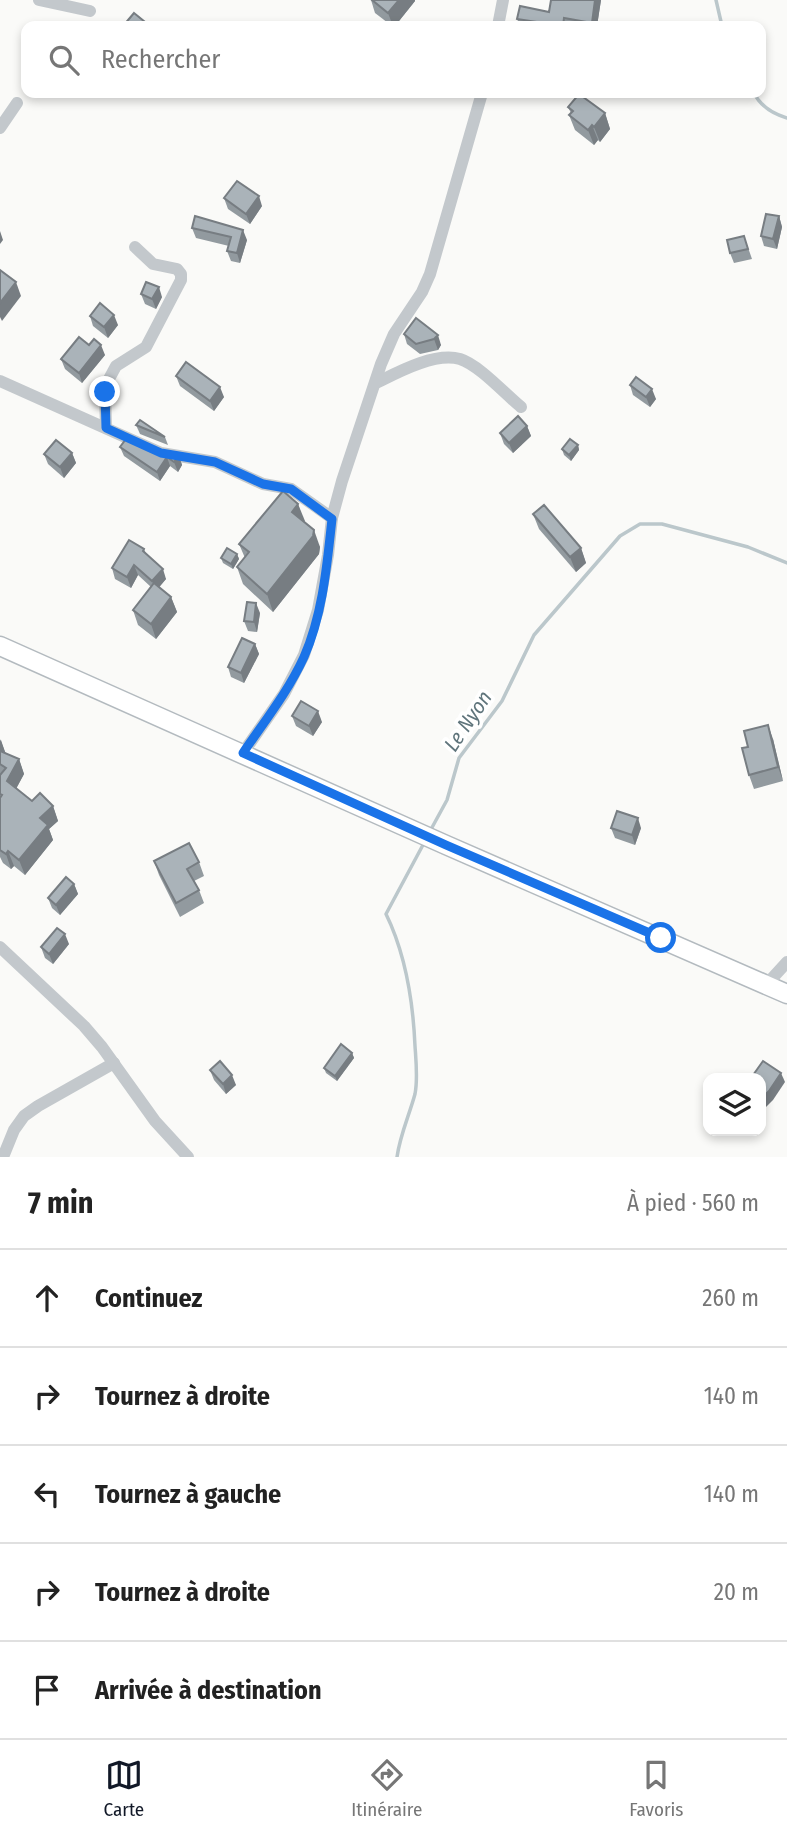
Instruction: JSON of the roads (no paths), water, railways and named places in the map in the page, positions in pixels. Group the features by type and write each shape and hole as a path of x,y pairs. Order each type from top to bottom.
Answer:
{"main road":[{"path":"0,646 787,994"}],"street":[{"path":"39,0 90,11"},
{"path":"499,21 503,0"},
{"path":"243,753 284,694 304,655 318,610 332,519 342,481 381,364 394,334 422,292 430,274 481,98"},
{"path":"0,128 17,103"},
{"path":"106,428 105,392 109,379 116,366 146,347 154,336 164,308 181,280 177,269 153,264 135,247"},
{"path":"376,383 404,369 446,357 462,360 521,407"},
{"path":"0,381 161,453 215,462 263,484 291,489 332,519"},
{"path":"0,947 85,1026 155,1121 188,1157"},
{"path":"766,985 787,962"},
{"path":"3,1157 14,1129 24,1116 114,1063"}],"waterway":[{"path":"716,0 721,21"},
{"path":"757,98 768,109 787,118"},
{"name":"Le Nyon","path":"429,833 447,800 459,758 502,701 534,635 620,536 640,524 662,524 748,547 787,563"},
{"name":"Le Nyon","path":"397,1157 415,1094 416,1064 407,978 399,945 386,914 424,843"}]}
